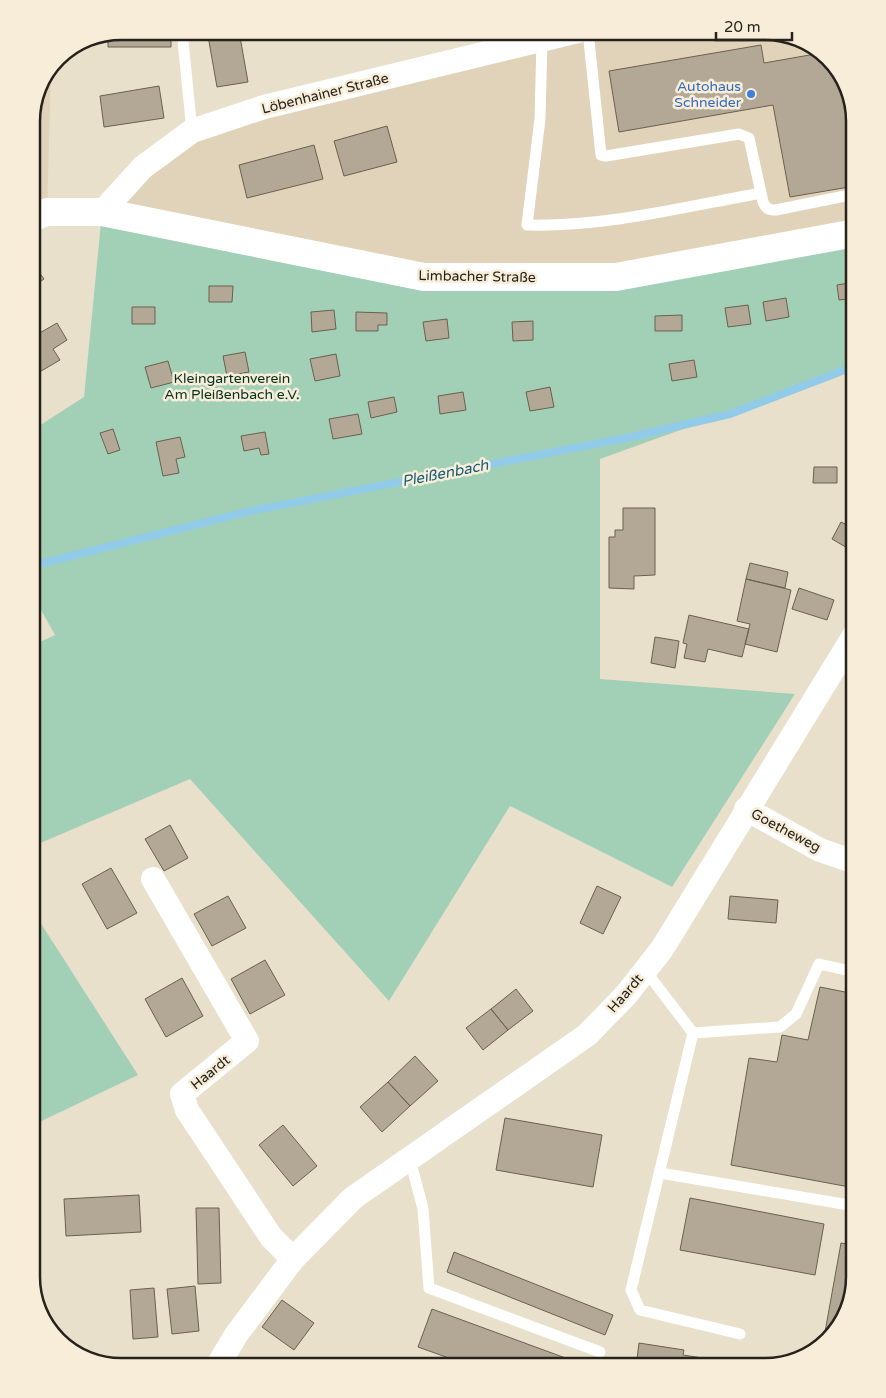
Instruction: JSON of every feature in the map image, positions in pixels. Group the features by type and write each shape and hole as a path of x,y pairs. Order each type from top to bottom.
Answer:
{"street":[{"name":"Löbenhainer Straße","path":"102,212 143,167 192,131 264,107 540,40"},
{"name":"Limbacher Straße","path":"40,215 47,212 102,212 424,277 616,277 846,235"},
{"name":"Haardt","path":"222,1358 236,1335 293,1259 353,1198 587,1035 626,995 662,949 846,648"},
{"name":"Goetheweg","path":"746,809 846,863"},
{"name":"Haardt","path":"153,879 247,1041 182,1094 187,1110 271,1237 293,1259"}],"lane":[{"path":"183,40 192,131"},
{"path":"560,40 540,119 527,225 606,222 761,193"},
{"path":"589,40 601,155 606,156 739,134 749,138 766,208 776,210 846,196"},
{"path":"693,1033 780,1026 796,1014 819,964 846,970"},
{"path":"645,970 693,1033"},
{"path":"693,1033 631,1290 640,1310 740,1334"},
{"path":"410,1159 423,1209 428,1288 600,1352"},
{"path":"660,1173 846,1204"}],"shaded area":[{"path":"543,40 771,40 801,48 819,60 838,85 842,95 846,121 846,235 616,277 424,277 102,212 192,131"},
{"path":"51,81 47,212 40,212 40,115 43,100"}],"green space":[{"name":"Kleingartenverein Am Pleißenbach e.V.","path":"102,212 424,277 616,277 846,235 846,370 600,459 600,679 795,694 672,887 510,806 389,1001 190,779 40,843 40,642 55,635 40,608 40,425 84,397"},
{"path":"40,922 138,1075 40,1122"}],"building":[{"path":"171,40 171,47 108,47 108,41 110,41"},
{"path":"209,40 241,40 248,82 217,87"},
{"path":"761,45 764,63 811,55 826,67 842,95 846,121 846,188 790,197 773,105 619,132 609,71"},
{"path":"159,86 164,118 104,127 100,96"},
{"path":"387,126 397,162 344,176 334,141"},
{"path":"314,145 323,179 247,198 239,165"},
{"path":"40,273 44,279 40,282"},
{"path":"846,284 846,299 839,300 837,285"},
{"path":"209,286 233,286 232,302 209,302"},
{"path":"786,298 789,317 766,321 763,302"},
{"path":"748,305 751,324 728,327 725,308"},
{"path":"132,307 155,307 155,324 132,324"},
{"path":"334,310 336,329 312,332 311,312"},
{"path":"356,312 387,313 387,325 378,325 378,331 356,331"},
{"path":"682,315 682,331 655,331 655,316"},
{"path":"447,319 449,338 426,341 423,322"},
{"path":"533,321 533,340 513,341 512,322"},
{"path":"57,323 67,340 53,349 60,360 40,372 40,333"},
{"path":"245,352 249,372 227,376 223,356"},
{"path":"336,354 340,376 315,381 310,359"},
{"path":"694,360 697,377 672,381 669,364"},
{"path":"168,361 174,382 151,388 145,367"},
{"path":"550,387 554,407 530,411 526,392"},
{"path":"463,392 466,410 440,414 438,396"},
{"path":"394,397 397,412 371,418 368,402"},
{"path":"358,414 362,434 333,439 329,419"},
{"path":"113,429 120,450 108,454 100,433"},
{"path":"265,432 269,454 261,455 259,448 244,451 241,436"},
{"path":"180,437 185,457 176,459 179,473 163,476 156,442"},
{"path":"814,467 837,467 837,483 813,483"},
{"path":"623,508 655,508 655,575 634,576 634,589 609,588 609,537 615,537 615,530 623,530"},
{"path":"841,522 846,524 846,547 832,539"},
{"path":"750,563 788,572 785,588 746,579"},
{"path":"746,579 791,590 777,652 745,644 750,624 737,621"},
{"path":"799,588 834,600 827,620 792,609"},
{"path":"689,615 749,629 742,657 708,649 705,662 684,658 687,644 683,643"},
{"path":"655,637 679,641 675,668 651,663"},
{"path":"170,825 188,858 164,871 145,839"},
{"path":"111,868 137,913 107,929 82,884"},
{"path":"597,886 621,897 603,934 580,923"},
{"path":"228,896 246,928 212,946 194,914"},
{"path":"730,896 778,900 776,923 728,919"},
{"path":"265,960 285,995 250,1014 231,979"},
{"path":"182,978 203,1016 166,1037 145,999"},
{"path":"820,987 846,992 846,1186 731,1165 749,1058 777,1062 782,1035 808,1040"},
{"path":"516,989 533,1011 508,1030 491,1009"},
{"path":"491,1009 508,1030 483,1050 466,1028"},
{"path":"415,1056 438,1081 410,1106 388,1082"},
{"path":"388,1082 410,1106 382,1132 360,1107"},
{"path":"505,1118 602,1135 593,1187 496,1170"},
{"path":"283,1125 317,1166 293,1186 259,1145"},
{"path":"139,1195 141,1232 66,1236 64,1199"},
{"path":"690,1198 824,1224 815,1275 680,1250"},
{"path":"196,1208 219,1208 221,1283 198,1284"},
{"path":"841,1243 846,1244 846,1277 843,1298 835,1318 825,1330"},
{"path":"454,1252 613,1315 605,1335 447,1272"},
{"path":"195,1286 199,1331 172,1334 167,1289"},
{"path":"154,1288 158,1337 133,1339 130,1290"},
{"path":"282,1300 314,1323 294,1350 262,1327"},
{"path":"432,1309 565,1358 449,1358 418,1347"},
{"path":"639,1343 684,1350 683,1355 702,1358 637,1358"}],"waterway":[{"name":"Pleißenbach","path":"40,564 250,511 631,437 730,414 846,369"}],"place":[{"name":"Autohaus Schneider","path":"751,94"}]}
